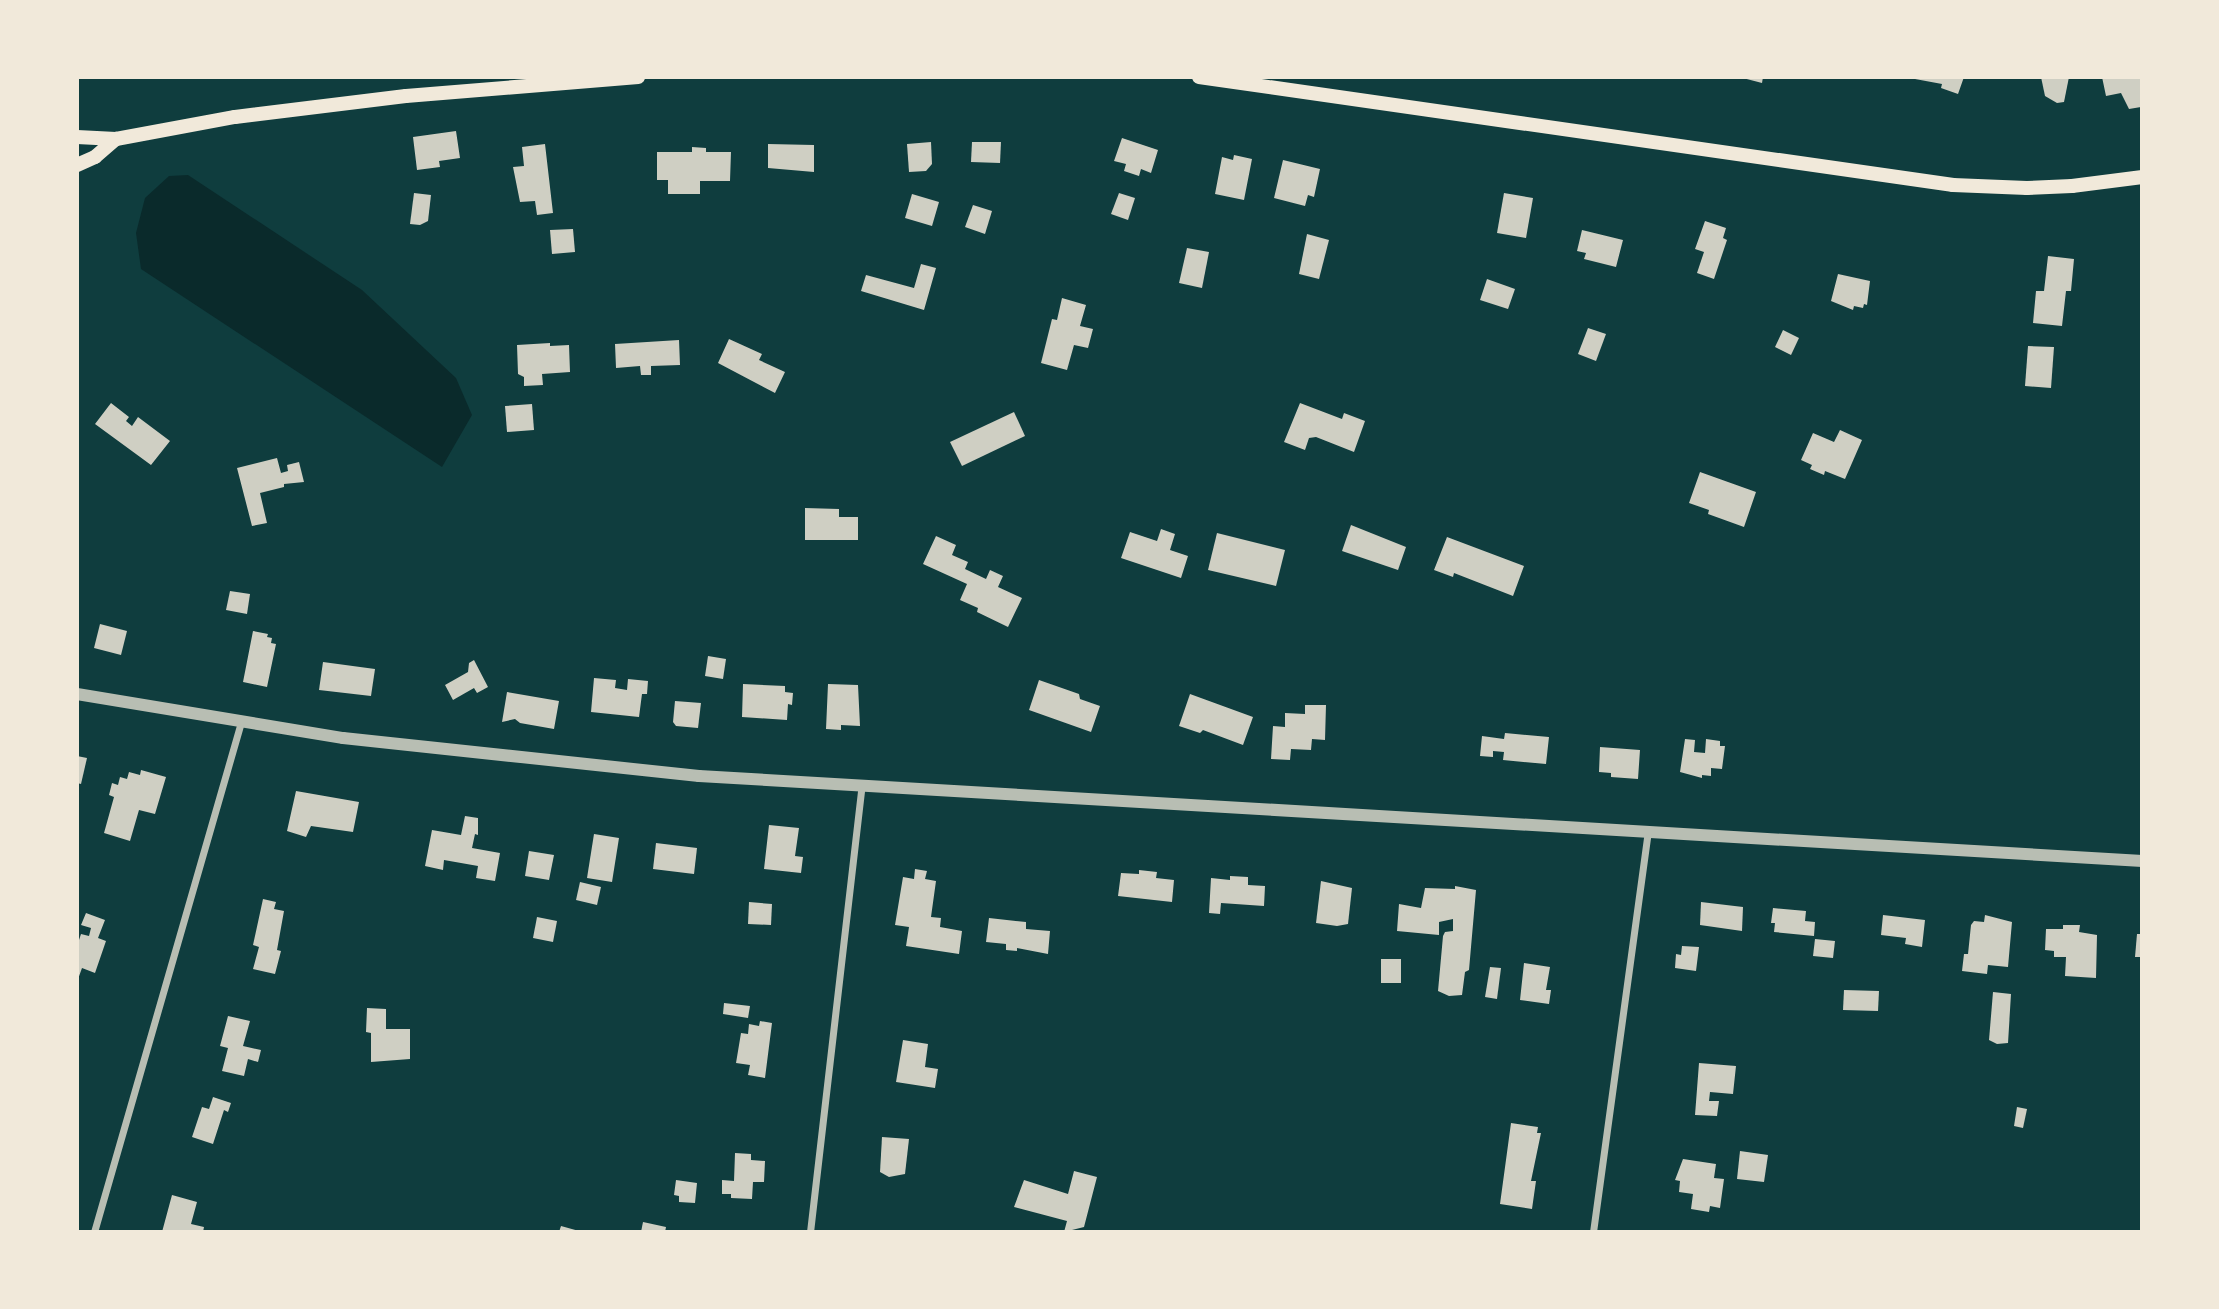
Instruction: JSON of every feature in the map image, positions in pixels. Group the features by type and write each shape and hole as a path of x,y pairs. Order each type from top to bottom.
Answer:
{"main road":[{"path":"77,137 116,139 235,117 406,96 638,77"},
{"path":"1199,77 1952,185 2026,188 2142,177"},
{"path":"77,166 95,157 116,139"}],"street":[{"path":"77,694 369,741 564,764 861,788 2142,862"},
{"path":"94,1232 241,722"},
{"path":"810,1232 861,788"},
{"path":"1593,1232 1648,833"}],"water":[{"path":"188,175 362,290 456,378 472,415 442,467 141,269 136,233 145,198 169,176"}],"building":[{"path":"1739,77 1763,77 1762,83"},
{"path":"1964,77 1958,94 1941,88 1942,84 1915,79"},
{"path":"2041,77 2069,77 2064,102 2057,103 2045,96"},
{"path":"2102,77 2142,77 2141,107 2129,109 2121,93 2106,96"},
{"path":"456,131 460,158 439,161 440,167 417,170 413,137"},
{"path":"1122,138 1158,150 1151,173 1141,169 1139,176 1124,171 1126,164 1114,161"},
{"path":"931,142 932,164 926,171 909,172 907,144"},
{"path":"972,142 1001,142 1000,163 971,162"},
{"path":"545,144 553,213 537,215 535,201 520,202 513,167 524,166 522,147"},
{"path":"768,144 814,145 814,172 768,168"},
{"path":"692,147 706,148 706,152 731,152 730,181 700,181 700,194 668,194 668,180 657,180 657,152 692,152"},
{"path":"1234,155 1252,159 1244,200 1215,194 1222,157 1233,160"},
{"path":"1283,160 1320,169 1314,197 1308,195 1305,206 1274,198"},
{"path":"414,193 431,195 428,221 420,225 410,224"},
{"path":"1119,193 1135,198 1128,220 1111,214"},
{"path":"1504,193 1533,198 1526,238 1497,233"},
{"path":"912,194 939,202 932,226 905,218"},
{"path":"973,205 992,211 985,234 965,227"},
{"path":"1705,221 1726,228 1723,238 1727,240 1714,279 1697,273 1704,252 1695,249"},
{"path":"573,229 575,252 552,254 550,230"},
{"path":"1582,230 1623,240 1616,267 1584,259 1586,253 1577,251"},
{"path":"1307,234 1329,240 1319,279 1299,274"},
{"path":"1187,248 1209,252 1202,288 1179,283"},
{"path":"2048,256 2074,259 2071,291 2066,291 2062,326 2033,323 2036,291 2044,291"},
{"path":"921,264 936,268 924,310 861,291 866,275 914,288"},
{"path":"1838,274 1870,281 1867,305 1864,304 1863,308 1854,306 1853,310 1831,301"},
{"path":"1487,279 1515,289 1508,309 1480,300"},
{"path":"1062,298 1086,305 1080,326 1093,329 1088,348 1074,345 1067,370 1041,363 1052,319 1057,320"},
{"path":"1588,328 1606,334 1596,361 1578,354"},
{"path":"1783,330 1799,338 1791,355 1775,347"},
{"path":"729,339 762,354 759,360 785,372 775,393 718,363"},
{"path":"679,340 680,365 651,366 651,375 641,375 640,366 616,368 615,344"},
{"path":"550,343 550,346 569,345 570,372 542,374 543,385 524,386 524,377 518,374 517,345"},
{"path":"2028,346 2054,347 2051,388 2025,386"},
{"path":"111,403 129,417 126,421 132,426 138,417 170,441 151,465 95,424"},
{"path":"1300,403 1342,419 1344,413 1365,421 1354,452 1316,437 1309,438 1305,450 1284,442"},
{"path":"532,404 534,430 507,432 505,406"},
{"path":"1014,412 1025,436 962,466 950,442"},
{"path":"1840,430 1862,440 1845,479 1825,471 1824,475 1810,469 1812,465 1801,460 1813,433 1834,442"},
{"path":"277,458 281,473 288,471 287,465 299,462 304,482 284,484 284,487 260,493 267,523 252,526 237,468"},
{"path":"1700,472 1756,492 1744,527 1708,514 1709,510 1689,503"},
{"path":"805,508 839,509 839,517 858,517 858,540 805,540"},
{"path":"1351,525 1406,547 1398,570 1342,551"},
{"path":"1161,529 1175,534 1170,550 1188,556 1181,578 1121,558 1130,532 1157,541"},
{"path":"1217,533 1285,550 1276,586 1208,570"},
{"path":"936,536 956,545 952,555 968,562 965,569 986,579 990,570 1003,576 998,587 1022,598 1008,627 977,612 978,608 960,600 967,584 923,564"},
{"path":"1447,537 1524,566 1513,596 1454,573 1453,577 1434,570"},
{"path":"230,591 250,594 247,614 226,610"},
{"path":"100,624 127,631 121,655 94,648"},
{"path":"253,631 268,634 267,637 272,638 271,643 276,644 267,687 243,682"},
{"path":"708,656 726,659 723,679 705,676"},
{"path":"474,660 488,687 477,693 474,688 453,700 445,685 468,672 469,663"},
{"path":"323,662 375,669 371,696 319,690"},
{"path":"594,678 616,680 615,688 627,690 628,679 648,681 647,694 642,694 639,717 591,712"},
{"path":"1039,680 1079,694 1080,699 1100,706 1091,732 1029,710"},
{"path":"743,684 785,686 785,692 793,693 792,705 788,704 787,720 742,717"},
{"path":"828,684 858,685 860,726 841,725 841,730 826,729"},
{"path":"507,692 559,701 554,729 520,723 515,719 502,722"},
{"path":"1190,694 1253,717 1243,745 1203,730 1200,733 1179,726"},
{"path":"675,701 701,703 698,728 676,726 673,722"},
{"path":"1305,705 1326,705 1325,740 1312,739 1311,750 1291,749 1290,760 1271,759 1273,726 1285,727 1285,713 1305,714"},
{"path":"1505,733 1549,737 1546,764 1503,760 1504,752 1493,751 1493,757 1480,756 1482,736 1504,739"},
{"path":"1685,739 1695,740 1694,752 1705,753 1706,739 1720,741 1720,746 1725,746 1722,769 1711,768 1711,776 1702,775 1702,778 1680,772"},
{"path":"1600,747 1640,750 1638,779 1611,777 1611,773 1599,772"},
{"path":"77,756 87,758 81,784 77,783"},
{"path":"141,770 166,777 155,814 139,810 130,841 104,833 114,797 109,795 112,783 118,785 120,777 127,779 129,772 140,775"},
{"path":"296,791 359,802 353,832 311,826 306,837 287,831"},
{"path":"465,816 478,818 478,835 475,834 472,848 500,853 495,881 476,878 478,866 444,860 443,870 425,866 432,830 461,835"},
{"path":"769,825 799,828 795,856 803,857 801,873 764,869"},
{"path":"594,834 619,838 612,882 587,878"},
{"path":"656,843 697,848 694,874 653,869"},
{"path":"529,851 554,855 549,880 525,876"},
{"path":"915,869 927,871 925,879 936,881 931,917 941,918 940,927 962,931 959,954 906,946 909,927 895,925 903,877 914,879"},
{"path":"1139,870 1157,872 1156,878 1174,880 1172,902 1118,896 1121,873 1139,874"},
{"path":"1230,876 1248,877 1248,885 1265,886 1264,906 1221,903 1220,914 1209,913 1211,878 1230,880"},
{"path":"1321,881 1352,888 1348,924 1337,926 1316,923"},
{"path":"580,882 601,887 597,905 576,900"},
{"path":"1455,886 1476,890 1469,970 1465,972 1462,995 1449,996 1438,991 1443,936 1445,932 1453,931 1453,919 1439,922 1439,935 1397,931 1399,904 1421,908 1425,888 1455,889"},
{"path":"263,899 276,902 274,909 284,911 277,950 281,951 275,974 253,969 259,947 253,945"},
{"path":"749,902 772,904 771,925 748,924"},
{"path":"1701,902 1743,907 1742,931 1700,925"},
{"path":"1773,908 1806,911 1805,921 1815,922 1814,936 1774,932 1775,923 1771,923"},
{"path":"86,913 105,920 98,938 106,941 95,973 82,968 77,982 77,946 81,934 89,936 91,928 81,925"},
{"path":"1883,915 1925,920 1922,947 1905,944 1906,938 1881,935"},
{"path":"1985,915 2012,922 2008,967 1988,965 1987,974 1962,971 1964,954 1968,954 1971,925 1974,921 1984,922"},
{"path":"537,917 557,921 553,942 533,938"},
{"path":"989,918 1026,922 1026,929 1050,931 1048,954 1017,948 1017,951 1006,950 1006,944 986,942"},
{"path":"2063,925 2080,925 2079,932 2097,935 2096,978 2065,976 2066,957 2054,957 2054,951 2045,950 2046,929 2063,929"},
{"path":"2137,934 2142,934 2142,957 2135,957"},
{"path":"1815,939 1835,941 1833,958 1813,956"},
{"path":"1682,946 1699,947 1696,971 1675,968 1676,954 1681,955"},
{"path":"1381,959 1401,959 1401,983 1381,983"},
{"path":"1524,963 1550,967 1546,990 1551,990 1549,1004 1520,1000"},
{"path":"1490,967 1501,968 1497,999 1485,997"},
{"path":"1844,990 1879,991 1878,1011 1843,1010"},
{"path":"1993,992 2011,994 2008,1043 1997,1044 1989,1040"},
{"path":"724,1003 750,1006 748,1018 723,1014"},
{"path":"367,1008 386,1009 386,1029 410,1029 410,1059 371,1062 371,1033 366,1032"},
{"path":"228,1016 250,1021 243,1046 261,1050 258,1062 248,1059 244,1076 222,1071 228,1048 220,1046"},
{"path":"760,1021 772,1023 765,1078 748,1075 750,1065 736,1063 741,1033 748,1034 749,1024 759,1026"},
{"path":"903,1040 928,1044 925,1067 938,1069 935,1088 896,1082"},
{"path":"1699,1063 1736,1066 1733,1094 1710,1092 1709,1101 1719,1101 1717,1116 1695,1115"},
{"path":"213,1097 231,1103 228,1112 224,1110 213,1144 192,1137 202,1107 209,1109"},
{"path":"2017,1107 2027,1109 2023,1128 2014,1126"},
{"path":"1511,1123 1538,1127 1537,1133 1541,1133 1531,1181 1536,1181 1532,1209 1500,1204"},
{"path":"882,1137 909,1139 905,1174 889,1177 880,1172"},
{"path":"1740,1151 1768,1155 1764,1182 1737,1179"},
{"path":"735,1153 751,1154 751,1160 765,1161 764,1182 753,1182 752,1199 731,1198 731,1194 722,1194 722,1180 734,1181"},
{"path":"1683,1159 1716,1164 1714,1178 1724,1179 1720,1208 1710,1206 1709,1212 1691,1209 1693,1194 1679,1192 1680,1181 1675,1180"},
{"path":"1074,1171 1097,1177 1084,1227 1064,1232 1067,1221 1014,1207 1024,1180 1068,1194"},
{"path":"676,1180 697,1183 695,1203 679,1202 679,1196 674,1195"},
{"path":"172,1195 197,1202 191,1224 204,1227 203,1232 162,1232"},
{"path":"643,1222 666,1227 665,1232 641,1232"},
{"path":"561,1226 579,1231 579,1232 559,1232"}]}
